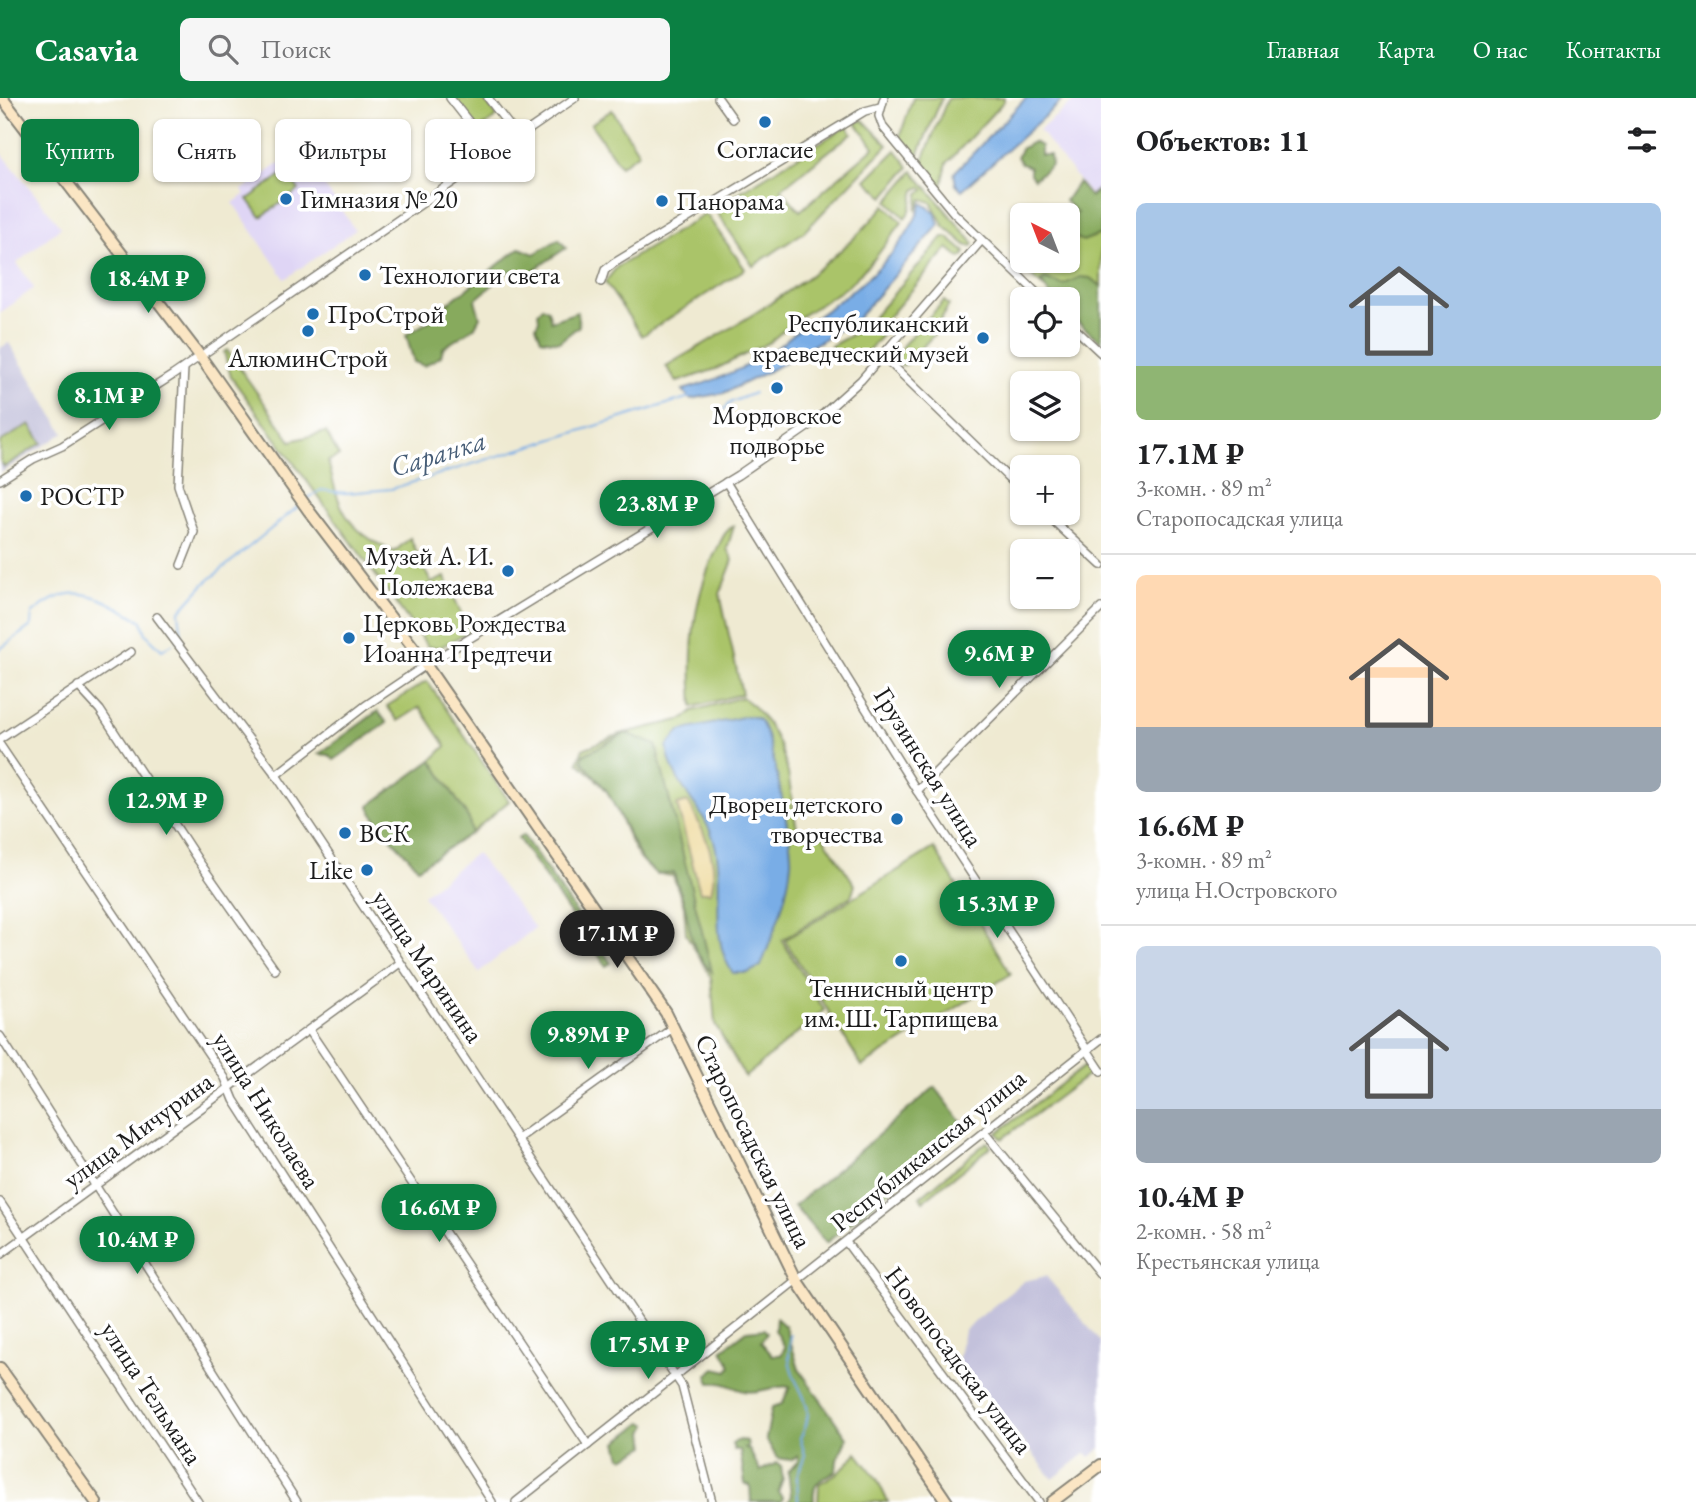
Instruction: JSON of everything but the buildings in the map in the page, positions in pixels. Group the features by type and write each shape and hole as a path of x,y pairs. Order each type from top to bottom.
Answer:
{"main road":[{"name":"Старопосадская улица","path":"2,98 200,356 309,511 416,651 674,1027 797,1281 947,1501"},
{"path":"0,1368 96,1502"},
{"path":"1052,1502 1101,1465"}],"street":[{"path":"450,98 466,119"},
{"path":"488,98 504,119"},
{"path":"535,125 575,98"},
{"path":"718,98 733,119"},
{"path":"884,98 879,116 883,127 981,242 1030,287"},
{"path":"601,282 605,270 614,264 865,111 880,107"},
{"path":"0,480 33,459 62,446 184,368 453,182"},
{"path":"276,775 365,706 426,665 726,482 812,424 882,355 981,242"},
{"path":"1080,333 1101,353"},
{"path":"882,355 1010,479"},
{"path":"181,565 194,533 178,485 184,368"},
{"name":"Грузинская улица","path":"726,482 917,791 1101,1071"},
{"path":"1058,525 1101,565"},
{"path":"917,791 1101,608"},
{"name":"улица Маринина","path":"157,617 276,775 685,1391 712,1502"},
{"path":"0,739 131,652"},
{"path":"78,686 100,710 275,970"},
{"name":"улица Николаева","path":"0,745 229,1089 492,1502"},
{"name":"улица Мичурина","path":"0,1255 400,963"},
{"path":"517,1139 674,1027"},
{"path":"309,1030 588,1446"},
{"path":"0,1036 297,1502"},
{"name":"Республиканская улица","path":"516,1502 1101,1039"},
{"path":"984,1132 1101,1275"},
{"name":"улица Тельмана","path":"0,1202 198,1502"},
{"name":"Новопосадская улица","path":"846,1242 1039,1502"}],"shaded area":[{"path":"1078,98 1093,98 1101,106 1101,187 1091,196 1039,130"},
{"path":"0,151 21,177 21,182 25,182 61,227 17,263 34,288 0,313"},
{"name":"Гимназия № 20","path":"275,167 275,182 322,182 355,230 285,279 233,203 245,194 242,190 253,182 261,182 261,177"},
{"path":"9,343 64,433 0,473 0,348"},
{"path":"476,853 535,928 479,972 423,895"},
{"path":"1046,1276 1101,1342 1101,1448 1090,1457 1086,1453 1053,1479 958,1362 964,1330 1024,1281"}],"green space":[{"path":"454,98 483,98 497,116 493,119 470,119"},
{"path":"913,98 942,98 916,160 899,139"},
{"path":"948,98 1004,98 1004,101 947,163 941,189 921,165"},
{"path":"612,110 639,153 620,166 591,124"},
{"path":"863,120 888,145 804,232 753,266 714,208 847,126 852,133 781,189 800,211 874,147 856,123"},
{"path":"1033,142 1041,146 1041,155 1050,155 1051,165 1034,179 1030,174 1030,167 1022,164 1017,157 1021,149"},
{"path":"896,150 909,167 884,197 866,180"},
{"path":"913,171 974,244 972,246 967,246 944,226 931,202 922,199 916,211 919,193 924,190 921,187 915,190 910,211 905,218 888,201"},
{"path":"275,180 275,182 293,182 299,190 261,217 248,199"},
{"path":"1078,182 1090,197 1101,189 1101,234 1083,241 1080,240 1080,203 1065,201"},
{"path":"1101,187 1101,342 1080,322 1080,287 1043,287 1028,273 1080,273 1080,204"},
{"path":"885,205 902,222 875,258 848,286 797,319 770,342 716,369 677,382 666,366 754,314 811,275 837,254"},
{"path":"706,214 745,269 642,336 605,282 617,267"},
{"path":"943,237 947,237 965,252 963,257 960,258 948,248 880,327 885,332 859,361 830,355 831,346 864,328"},
{"path":"559,239 566,248 532,271 509,271 475,300 480,317 474,328 443,348 441,356 424,366 414,362 406,335 442,313 447,304 520,248 534,254"},
{"path":"1080,277 1090,278 1101,286 1101,342 1080,324 1080,287 1045,287 1041,282 1045,279 1063,285"},
{"path":"944,301 949,305 939,329 907,364 901,366 896,359 903,345"},
{"path":"543,307 548,310 551,321 577,312 579,326 559,342 541,339 536,326 539,320 538,312"},
{"path":"227,350 291,441 326,432 339,456 328,461 336,493 354,526 394,552 410,538 431,583 445,577 469,631 441,647 428,647 231,377 224,352"},
{"path":"30,424 42,443 4,467 0,460 0,442"},
{"path":"734,526 727,549 733,560 720,594 742,694 693,707 692,645 698,605 709,566 726,532"},
{"path":"427,681 509,801 471,833 469,819 432,760 446,746 420,707 398,721 387,706"},
{"path":"742,697 761,715 780,748 788,773 799,834 803,836 818,829 855,885 851,896 782,940 824,1010 745,1077 715,1024 711,977 686,934 684,906 673,876 658,873 638,856 606,790 578,762 583,749 620,734 684,719 693,711"},
{"path":"378,711 387,723 334,760 329,755 319,754"},
{"path":"626,733 656,745 712,972 693,944 684,901 674,873 656,874 641,859 607,791 582,761 583,755"},
{"path":"432,760 469,819 471,833 418,868 385,831 369,806"},
{"path":"523,835 611,963 606,966 518,838"},
{"name":"Теннисный центр им. Ш. Тарпищева","path":"934,848 1011,974 862,1066 785,940"},
{"path":"1086,1065 1092,1072 1002,1139 997,1133"},
{"path":"935,1087 967,1129 826,1243 794,1206"},
{"path":"987,1142 991,1147 923,1201 920,1197"},
{"path":"776,1318 786,1327 799,1369 847,1438 837,1460 836,1471 821,1479 816,1486 814,1502 788,1502 791,1495 788,1472 798,1461 798,1456 791,1460 777,1458 766,1439 772,1407 782,1404 790,1387 749,1392 724,1384 710,1383 707,1375 715,1368 728,1371 731,1366 722,1350 747,1331 764,1329 767,1333 761,1342 772,1355 781,1355 785,1347 775,1330"},
{"path":"643,1422 648,1425 644,1432 646,1446 624,1458 621,1457 617,1442"},
{"path":"747,1441 748,1447 744,1449 749,1449 760,1471 777,1463 781,1466 783,1479 778,1492 783,1498 781,1502 751,1502 750,1485 745,1484 740,1450 734,1450 732,1443"},
{"path":"857,1453 877,1479 888,1502 818,1502 819,1484 839,1472"}],"sand":[{"path":"688,802 712,857 711,892 700,892 677,805"}],"water":[{"path":"1026,98 1065,98 962,190 956,185 954,173"},
{"path":"922,203 935,212 939,225 856,320 771,370 724,393 690,399 683,390 728,374 761,358 857,287 902,241"},
{"path":"747,716 761,722 770,747 785,814 791,863 783,903 761,966 748,973 733,973 720,942 719,874 714,841 703,816 674,772 667,746 680,731"}],"waterway":[{"path":"723,410 732,402 754,393"},
{"name":"Саранка","path":"307,499 321,490 346,493 391,489 690,397"},
{"name":"Саранка","path":"177,641 182,638 179,612 204,584 300,505"},
{"name":"Саранка","path":"0,649 31,626 32,614 61,596 74,594 99,598 142,621 146,634 162,650 172,644"},
{"path":"791,1335 791,1370 804,1397 808,1415 800,1438 805,1455 797,1476 798,1502"}],"place":[{"name":"Согласие","path":"765,122"},
{"name":"Гимназия № 20","path":"286,199"},
{"name":"Панорама","path":"662,201"},
{"name":"Технологии света","path":"365,275"},
{"name":"ПроСтрой","path":"313,314"},
{"name":"АлюминСтрой","path":"308,331"},
{"name":"Республиканский краеведческий музей","path":"983,338"},
{"name":"Мордовское подворье","path":"777,388"},
{"name":"РОСТР","path":"26,496"},
{"name":"Музей А. И. Полежаева","path":"508,571"},
{"name":"Церковь Рождества Иоанна Предтечи","path":"349,638"},
{"name":"Дворец детского творчества","path":"897,819"},
{"name":"ВСК","path":"345,833"},
{"name":"Like","path":"367,870"},
{"name":"Теннисный центр им. Ш. Тарпищева","path":"901,961"}]}
